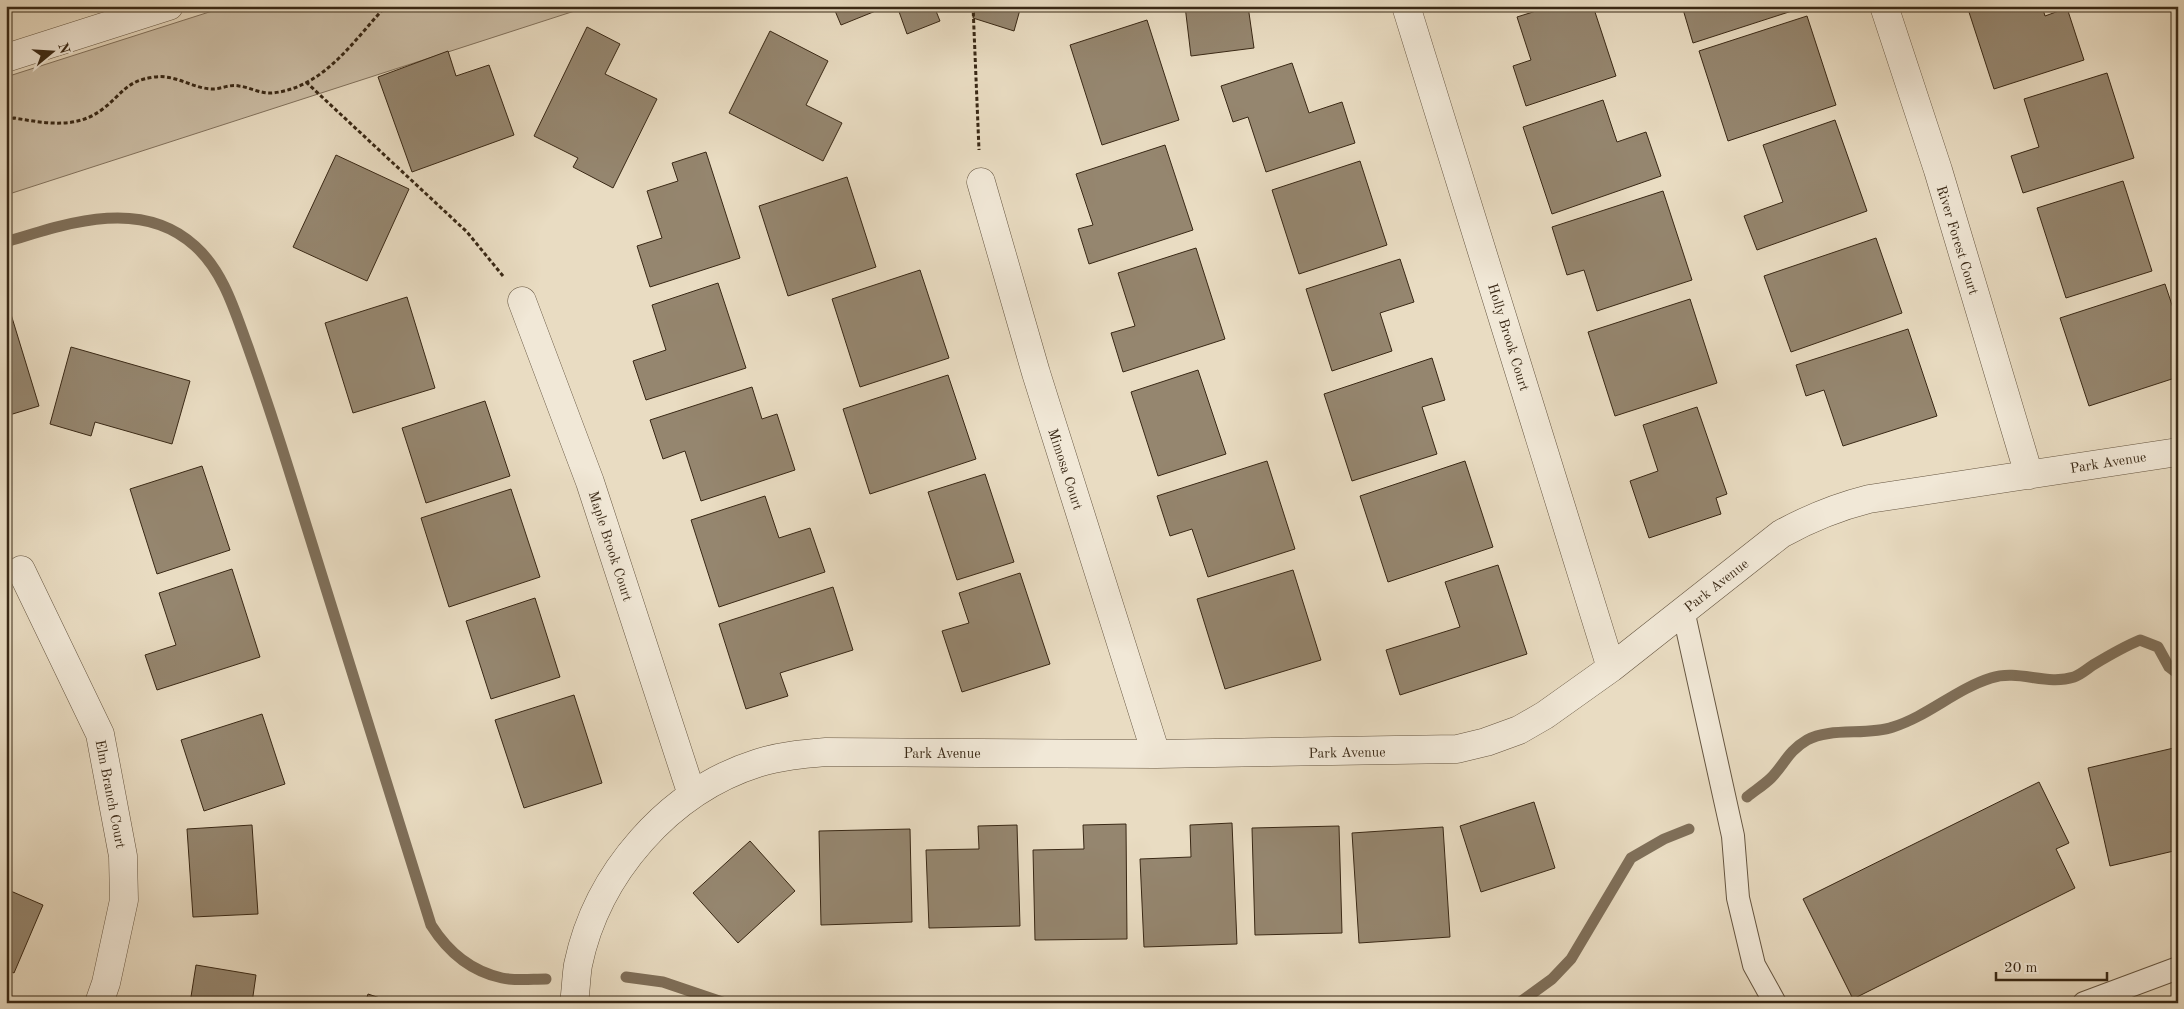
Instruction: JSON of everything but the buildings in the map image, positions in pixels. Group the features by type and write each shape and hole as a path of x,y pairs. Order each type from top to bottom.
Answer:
{"street":[{"path":"6,58 169,6"},
{"name":"Holly Brook Court","path":"1406,6 1611,668"},
{"name":"River Forest Court","path":"1884,6 1938,170 2029,474"},
{"name":"Mimosa Court","path":"981,182 1036,373 1156,754"},
{"name":"Maple Brook Court","path":"522,301 590,482 692,795"},
{"name":"Park Avenue","path":"574,1003 578,964 591,925 606,890 628,856 655,826 692,795 729,774 759,763 793,755 826,752 1156,754 1457,749 1486,742 1545,716 1611,668 1781,534 1811,517 1837,507 1869,500 2178,452"},
{"name":"Elm Branch Court","path":"21,570 100,734 124,856 124,900 106,983 99,1003"}],"lane":[{"path":"1683,610 1733,836 1738,898 1754,965 1775,1003"},
{"path":"2099,1000 2178,968"}],"path":[{"path":"6,121 14,118 69,124 91,117 106,107 119,92 136,82 155,77 175,77 212,89 237,85 270,94 293,89 329,70 386,6"},
{"path":"973,6 981,182"},
{"path":"306,82 467,232 522,301"}],"shaded area":[{"path":"228,6 590,6 6,195 6,77"}],"waterway":[{"path":"6,242 79,222 104,218 128,218 152,222 174,231 195,246 214,268 228,293 271,415 431,925 452,952 480,971 507,979 546,979"},
{"path":"1747,797 1771,778 1791,753 1807,740 1826,734 1883,730 1893,727 1991,678 2012,675 2053,680 2074,677 2110,655 2140,640 2158,647 2169,667 2178,674"},
{"path":"1519,1003 1552,979 1571,959 1631,858 1664,839 1689,829"},
{"path":"626,977 663,982 725,1003"}]}
